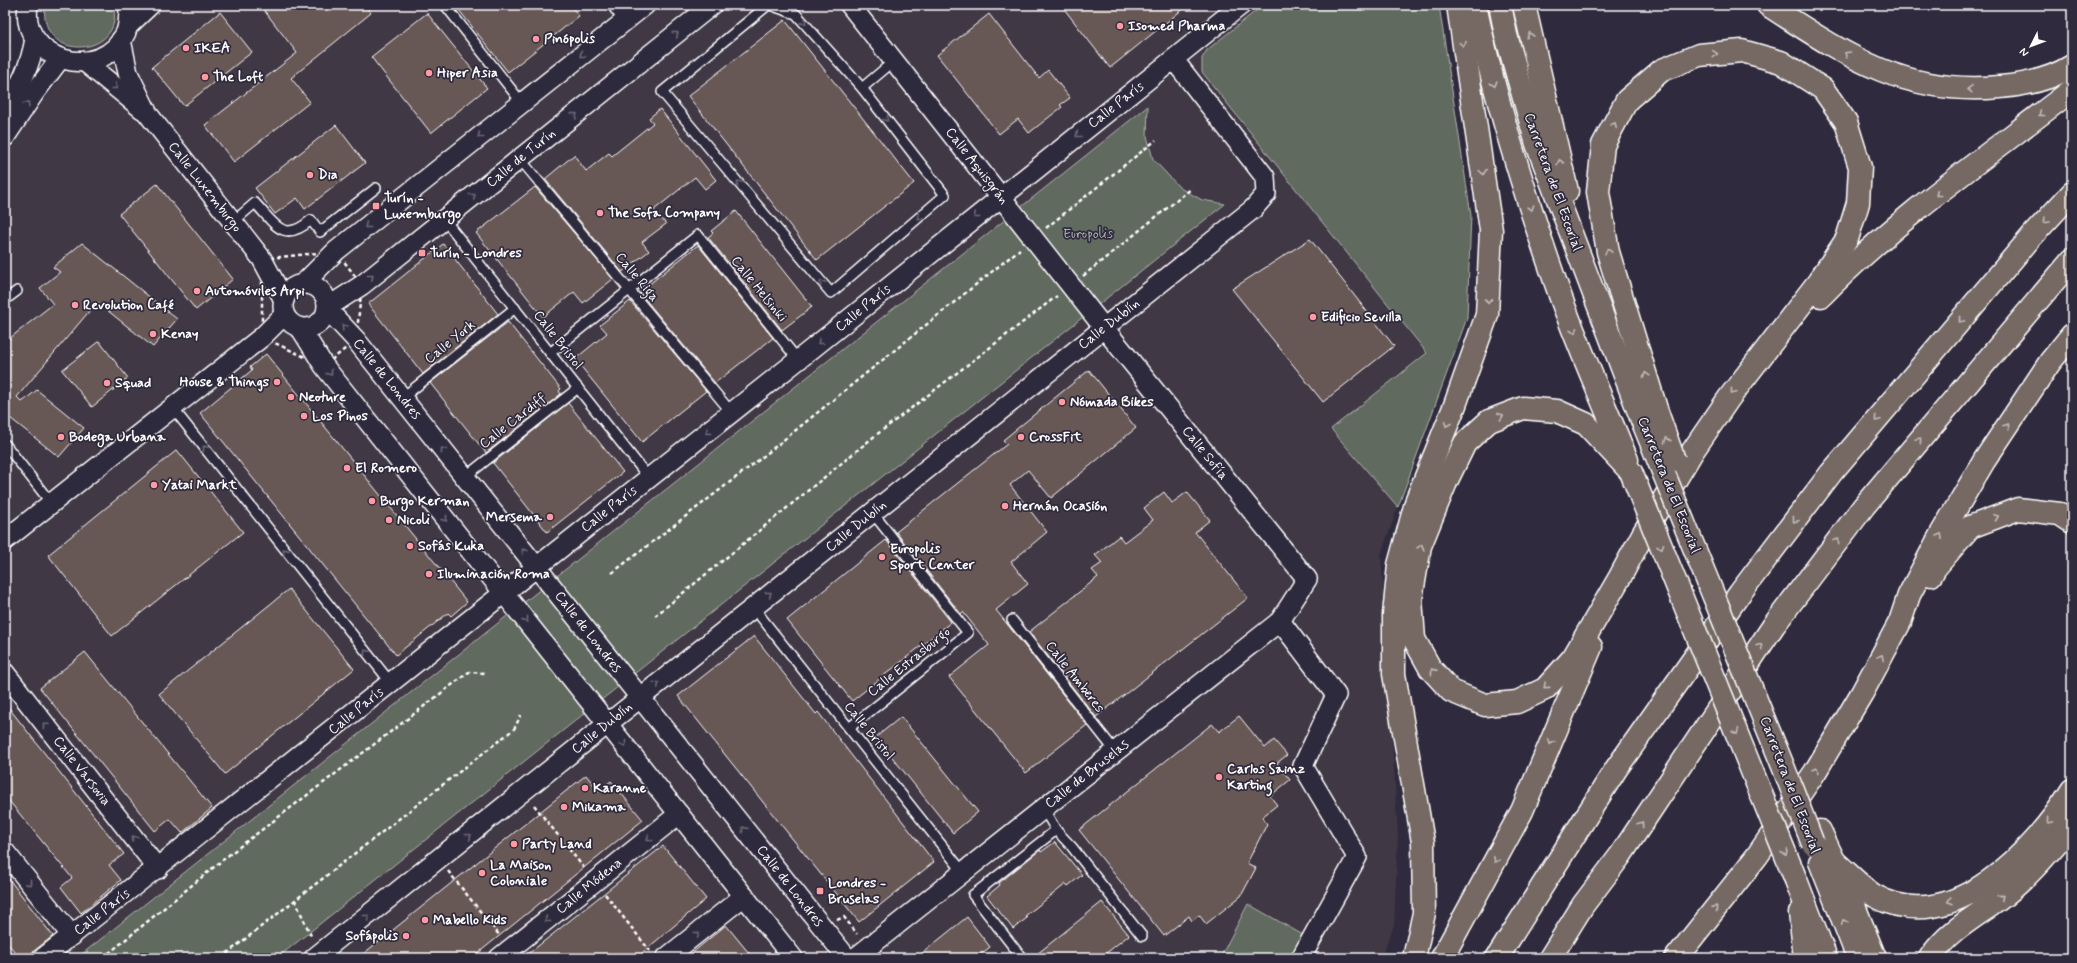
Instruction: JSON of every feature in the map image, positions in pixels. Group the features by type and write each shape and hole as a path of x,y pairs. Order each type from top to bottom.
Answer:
{"highway":[{"path":"1414,958 1424,913 1423,842 1394,674 1394,616 1399,565 1416,499 1455,405 1487,315 1491,230 1458,5"},
{"name":"Carretera de El Escorial","path":"1475,5 1483,44 1524,189 1562,299 1826,958"},
{"name":"Carretera de El Escorial","path":"1500,5 1506,35 1537,144 1589,281 1682,484 1715,597 1783,766 1805,798 1858,958"},
{"path":"1524,5 1589,281"},
{"path":"1768,5 1859,61 1904,80 1937,86 1976,90 2036,81 2072,66"},
{"path":"1631,472 1586,424 1557,411 1523,408 1489,421 1465,443 1446,482 1420,546 1411,599 1414,639 1430,668 1451,691 1485,705 1516,702 1545,689 1573,658 1643,534 1692,452 1757,361 1819,281 1847,239 1858,203 1860,167 1846,122 1823,88 1781,62 1742,51 1699,55 1662,70 1627,100 1603,145 1598,192 1608,252 1650,416"},
{"path":"1757,361 1845,271 1900,224 2072,90"},
{"path":"1496,958 1616,769 1740,593 1831,473 2032,236 2072,193"},
{"path":"1550,958 1583,905 1620,856 1774,625 1869,500 2072,260"},
{"path":"1676,958 1690,938 1757,856 1815,772 1862,693 1900,622 1909,595 1941,534 1984,461 2050,362 2072,335"},
{"path":"1900,622 1916,604 1935,568 1970,527 2018,509 2060,514 2072,522"},
{"path":"1442,958 1522,811 1620,577"},
{"path":"1834,861 1875,896 1904,906 1936,906 1965,896 1995,876 2023,852 2061,807 2072,790"},
{"path":"1930,958 1936,949 1969,919 1998,900 2042,861 2072,825"},
{"path":"1817,838 1834,861 1846,886 1875,958"},
{"path":"1563,958 1620,856"},
{"path":"1796,880 1805,958"},
{"path":"1666,958 1690,938"}],"street":[{"path":"28,5 29,25 35,39 46,51 60,59 72,62 85,62 99,59 111,51 150,5"},
{"name":"Calle Luxemburgo","path":"130,5 125,33 128,73 148,114 262,259 291,317"},
{"path":"645,5 623,12 522,103 336,251 302,284 293,288 291,317 324,366 793,958"},
{"name":"Calle de Turín","path":"328,308 362,285 712,5"},
{"name":"Calle Aquisgrán","path":"850,5 1104,328"},
{"name":"Calle París","path":"43,958 158,869 732,413 1001,196 1174,60 1240,5"},
{"path":"5,109 22,83 31,62 35,39"},
{"path":"5,137 35,92 60,59"},
{"name":"Calle Dublín","path":"317,956 439,860 872,512 1253,210 1266,194 1265,178 1174,60"},
{"name":"Calle Luxemburgo","path":"85,62 148,114"},
{"name":"Calle Luxemburgo","path":"262,259 302,284"},
{"path":"291,317 310,328 319,324 325,318 328,308 323,293 318,288 302,284"},
{"name":"Calle de Londres","path":"328,308 356,340 847,958"},
{"path":"5,540 172,407 262,337 291,317"},
{"name":"Calle Sofía","path":"1104,328 1307,579"},
{"name":"Calle de Bruselas","path":"855,958 1280,621 1307,579"},
{"path":"1280,621 1336,695 1303,766 1357,857 1301,958"},
{"name":"Calle Varsovia","path":"5,674 158,869"},
{"name":"Calle Módena","path":"505,954 679,814"},
{"path":"5,852 72,936"},
{"path":"666,958 744,896"}],"lane":[{"path":"445,5 522,103"},
{"path":"769,5 796,14 862,88 945,195 831,293 662,92 769,5"},
{"path":"862,88 894,61"},
{"name":"Calle Riga","path":"520,158 732,413"},
{"path":"233,222 255,203 280,230 290,232 298,230 311,220 320,232 376,188"},
{"name":"Calle Bristol","path":"444,219 649,478"},
{"name":"Calle Helsinki","path":"629,290 698,235 798,360"},
{"path":"550,353 629,290"},
{"path":"5,300 16,291"},
{"name":"Calle York","path":"402,398 515,308"},
{"name":"Calle Cardiff","path":"465,477 578,388"},
{"path":"172,407 391,683"},
{"path":"5,444 51,504"},
{"name":"Calle Estrasburgo","path":"849,728 968,633 872,512"},
{"name":"Calle Bristol","path":"753,607 963,872"},
{"name":"Calle Amberes","path":"1012,620 1115,751"},
{"path":"1043,808 1056,830 1072,847 1142,936"},
{"path":"1022,958 973,895 1056,830"}],"path":[{"path":"5,11 9,37 5,57"},
{"path":"612,573 760,459 1156,140"},
{"path":"655,616 872,439 1071,285 1192,188"},
{"path":"103,958 230,854 469,672 486,673"},
{"path":"221,958 514,729 521,715"},
{"path":"439,860 505,954"},
{"path":"294,900 317,956"}],"shaded area":[{"path":"117,5 1439,5 1471,215 1467,318 1381,554 1398,837 1394,925 1381,958 5,958 5,151"}],"green space":[{"path":"45,5 113,5 114,22 107,35 96,43 82,47 67,45 55,38 46,25"},
{"path":"1263,5 1439,5 1471,215 1467,318 1398,507 1331,429 1427,353 1202,72 1202,58 1207,50"},
{"name":"Europolis","path":"1148,106 1147,136 1153,159 1180,188 1202,200 1225,204 277,958 77,958"},
{"path":"1248,904 1303,935 1291,958 1220,958"}],"building":[{"path":"260,5 365,5 371,13 291,78 310,102 234,162 205,125 297,53"},
{"path":"455,5 570,5 579,16 508,72"},
{"name":"Isomed Pharma","path":"1061,5 1188,5 1110,68"},
{"path":"220,12 252,52 184,106 152,67"},
{"name":"Hiper Asia","path":"427,13 487,88 431,133 371,57"},
{"path":"989,14 1039,78 1048,70 1070,98 1060,105 1062,107 1029,133 1018,119 999,134 937,55"},
{"path":"785,20 914,183 817,260 688,96"},
{"path":"660,109 716,180 705,189 695,177 654,210 666,224 642,242 649,251 622,272 545,179 574,155 586,171 609,153 612,156 653,123 649,118"},
{"name":"Dia","path":"336,125 365,163 305,209 297,198 275,214 255,188"},
{"path":"157,184 233,279 196,310 119,214"},
{"path":"535,187 613,279 583,303 574,292 543,317 476,233"},
{"path":"736,211 812,307 782,330 708,237 713,233 711,231"},
{"name":"Edificio Sevilla","path":"1310,239 1394,346 1323,402 1232,289"},
{"path":"82,243 177,319 153,347 97,302 17,397 22,402 37,390 84,428 59,457 5,414 5,342 53,304 40,288 60,272 53,267"},
{"path":"443,244 498,314 423,374 368,304"},
{"path":"698,245 773,338 715,383 640,293"},
{"path":"630,301 706,391 642,442 575,359 607,333 600,325"},
{"path":"508,322 561,389 559,391 561,394 486,453 430,383"},
{"path":"99,341 128,378 92,407 62,370"},
{"path":"266,354 467,602 451,616 448,613 396,655 200,413 252,370 250,367"},
{"path":"1089,370 1136,428 1051,498 1028,470 1010,485 1047,532 1011,562 1028,584 996,610 1087,725 1026,773 949,677 989,645 963,612 961,614 896,532 1007,444 1003,440"},
{"path":"568,403 623,472 547,532 493,463"},
{"path":"177,450 243,532 112,636 48,555"},
{"path":"1164,492 1172,503 1187,492 1210,520 1195,532 1248,598 1096,717 1029,632 1098,577 1092,570 1102,563 1095,555 1119,536 1124,542 1153,520 1144,508"},
{"path":"886,540 951,622 852,701 787,620"},
{"path":"289,589 354,669 225,774 159,694"},
{"path":"754,636 816,714 818,712 934,862 859,922 678,696"},
{"path":"85,652 212,808 182,833 170,819 155,831 40,688"},
{"path":"5,703 124,854 109,865 121,880 81,913 61,887 72,878 5,796"},
{"path":"1239,716 1265,748 1274,740 1287,755 1277,763 1290,780 1270,796 1277,805 1262,817 1267,824 1247,863 1256,868 1241,896 1206,924 1199,915 1192,921 1189,916 1164,936 1079,830 1212,724 1219,732"},
{"path":"901,717 978,812 953,833 876,737"},
{"path":"586,775 599,791 611,781 643,820 472,958 358,958"},
{"path":"1055,842 1082,875 1068,886 1066,884 1025,916 1027,918 1013,929 987,896 1000,885 999,883 1040,850 1041,852"},
{"path":"663,846 706,899 636,958 523,958"},
{"path":"5,874 53,936 25,958 20,958 5,940"},
{"path":"1102,902 1129,935 1100,958 1032,958"},
{"path":"967,917 990,947 976,958 916,958"},
{"path":"726,925 753,958 686,958"}],"place":[{"name":"Isomed Pharma","path":"1120,26"},
{"name":"Pinópolis","path":"536,39"},
{"name":"IKEA","path":"186,48"},
{"name":"Hiper Asia","path":"429,73"},
{"name":"The Loft","path":"205,77"},
{"name":"Dia","path":"310,175"},
{"name":"Turín - Luxemburgo","path":"376,206"},
{"name":"The Sofa Company","path":"600,213"},
{"name":"Turín - Londres","path":"422,253"},
{"name":"Automóviles Arpi","path":"197,291"},
{"name":"Revolution Café","path":"75,305"},
{"name":"Edificio Sevilla","path":"1313,317"},
{"name":"Kenay","path":"153,334"},
{"name":"House & Things","path":"277,382"},
{"name":"Squad","path":"107,383"},
{"name":"Neoture","path":"291,397"},
{"name":"Nómada Bikes","path":"1062,402"},
{"name":"Los Pinos","path":"304,416"},
{"name":"Bodega Urbana","path":"61,437"},
{"name":"CrossFit","path":"1021,437"},
{"name":"El Romero","path":"347,468"},
{"name":"Yatai Markt","path":"154,485"},
{"name":"Burgo Kerman","path":"372,501"},
{"name":"Hernán Ocasión","path":"1005,506"},
{"name":"Mersema","path":"550,517"},
{"name":"Nicoli","path":"389,520"},
{"name":"Sofás Kuka","path":"410,546"},
{"name":"Europolis Sport Center","path":"882,557"},
{"name":"Iluminación Roma","path":"429,574"},
{"name":"Carlos Sainz Karting","path":"1219,777"},
{"name":"Karanne","path":"585,788"},
{"name":"Mikama","path":"564,807"},
{"name":"Party Land","path":"514,844"},
{"name":"La Maison Coloniale","path":"482,873"},
{"name":"Londres - Bruselas","path":"820,891"},
{"name":"Mabello Kids","path":"425,920"},
{"name":"Sofápolis","path":"406,936"}]}
